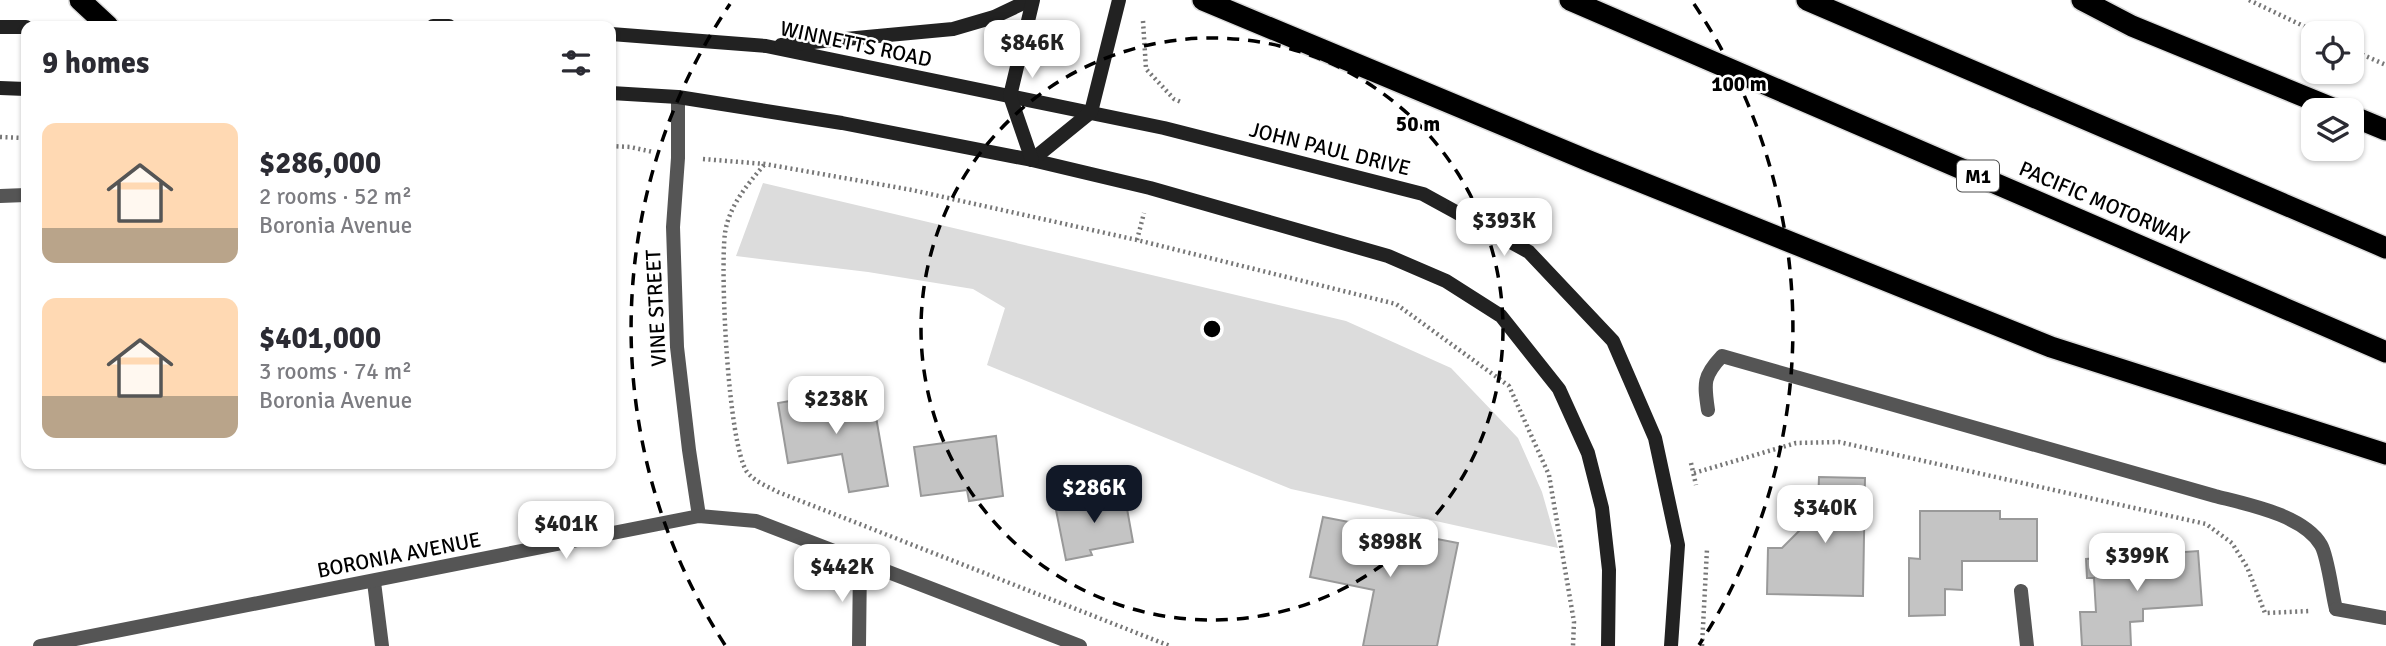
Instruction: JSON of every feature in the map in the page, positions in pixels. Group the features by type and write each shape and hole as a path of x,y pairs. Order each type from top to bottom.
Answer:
{"highway":[{"path":"80,0 103,21"},
{"path":"1203,0 1589,161 2051,347 2386,454"},
{"name":"PACIFIC MOTORWAY","path":"1570,0 2386,352"},
{"path":"1807,0 2386,248"},
{"path":"2082,0 2132,26 2308,98"},
{"path":"2364,121 2386,130"}],"street":[{"path":"766,46 953,29 994,17 1032,0"},
{"path":"1031,160 1010,96 1032,0"},
{"path":"1031,160 1091,112 1118,4"},
{"path":"0,27 21,27"},
{"name":"WINNETTS ROAD","path":"616,34 766,46 952,86 1091,112"},
{"path":"0,88 21,89"},
{"path":"616,93 678,97 842,123 1031,160 1150,188 1388,256 1446,282 1501,316 1559,389 1588,453 1602,508 1608,558 1608,646"},
{"name":"VINE STREET","path":"678,97 678,158 673,227 677,347 699,516"},
{"name":"JOHN PAUL DRIVE","path":"1091,112 1423,194 1529,252 1613,341 1656,438 1678,545 1671,646"},
{"path":"0,196 21,195"},
{"path":"1709,410 1704,386 1708,371 1722,356 2254,506 2305,527 2322,546 2336,609 2386,618"},
{"name":"BORONIA AVENUE","path":"40,646 699,516 756,521 1080,646"},
{"path":"859,646 860,561"},
{"path":"374,582 382,646"},
{"path":"2021,591 2027,646"}],"path":[{"path":"2249,0 2301,25"},
{"path":"1143,23 1146,69 1174,99"},
{"path":"2364,55 2386,65"},
{"path":"0,137 21,138"},
{"path":"616,146 629,147"},
{"path":"723,159 912,190 1111,234 1396,304 1509,386 1549,475 1574,622 1573,646"},
{"path":"765,164 740,194 725,232 725,310 731,402 738,444 746,470 755,481 1170,646"},
{"path":"1667,491 1694,472 1796,443 1839,442 2206,524 2232,543 2246,567 2266,614 2336,609"}],"shaded area":[{"path":"763,183 1346,321 1451,368 1518,438 1542,492 1558,548 1291,489 987,365 1005,308 973,289 868,272 736,256"}],"building":[{"path":"859,389 864,413 875,411 888,486 849,492 842,454 788,463 778,403"},
{"path":"996,436 1003,496 969,501 967,490 921,496 914,447"},
{"path":"1819,477 1865,478 1863,596 1767,594 1768,548 1782,548 1804,526 1804,505 1818,505"},
{"path":"1124,492 1133,542 1090,550 1092,555 1066,560 1055,505"},
{"path":"1920,511 2000,511 2000,519 2037,519 2037,561 1962,561 1962,590 1945,589 1945,615 1909,616 1909,558 1920,559"},
{"path":"1323,517 1458,543 1437,646 1363,646 1374,590 1310,577"},
{"path":"2198,551 2202,605 2143,609 2143,621 2130,622 2131,646 2082,646 2080,612 2096,612 2094,578 2087,578 2086,559"}]}
